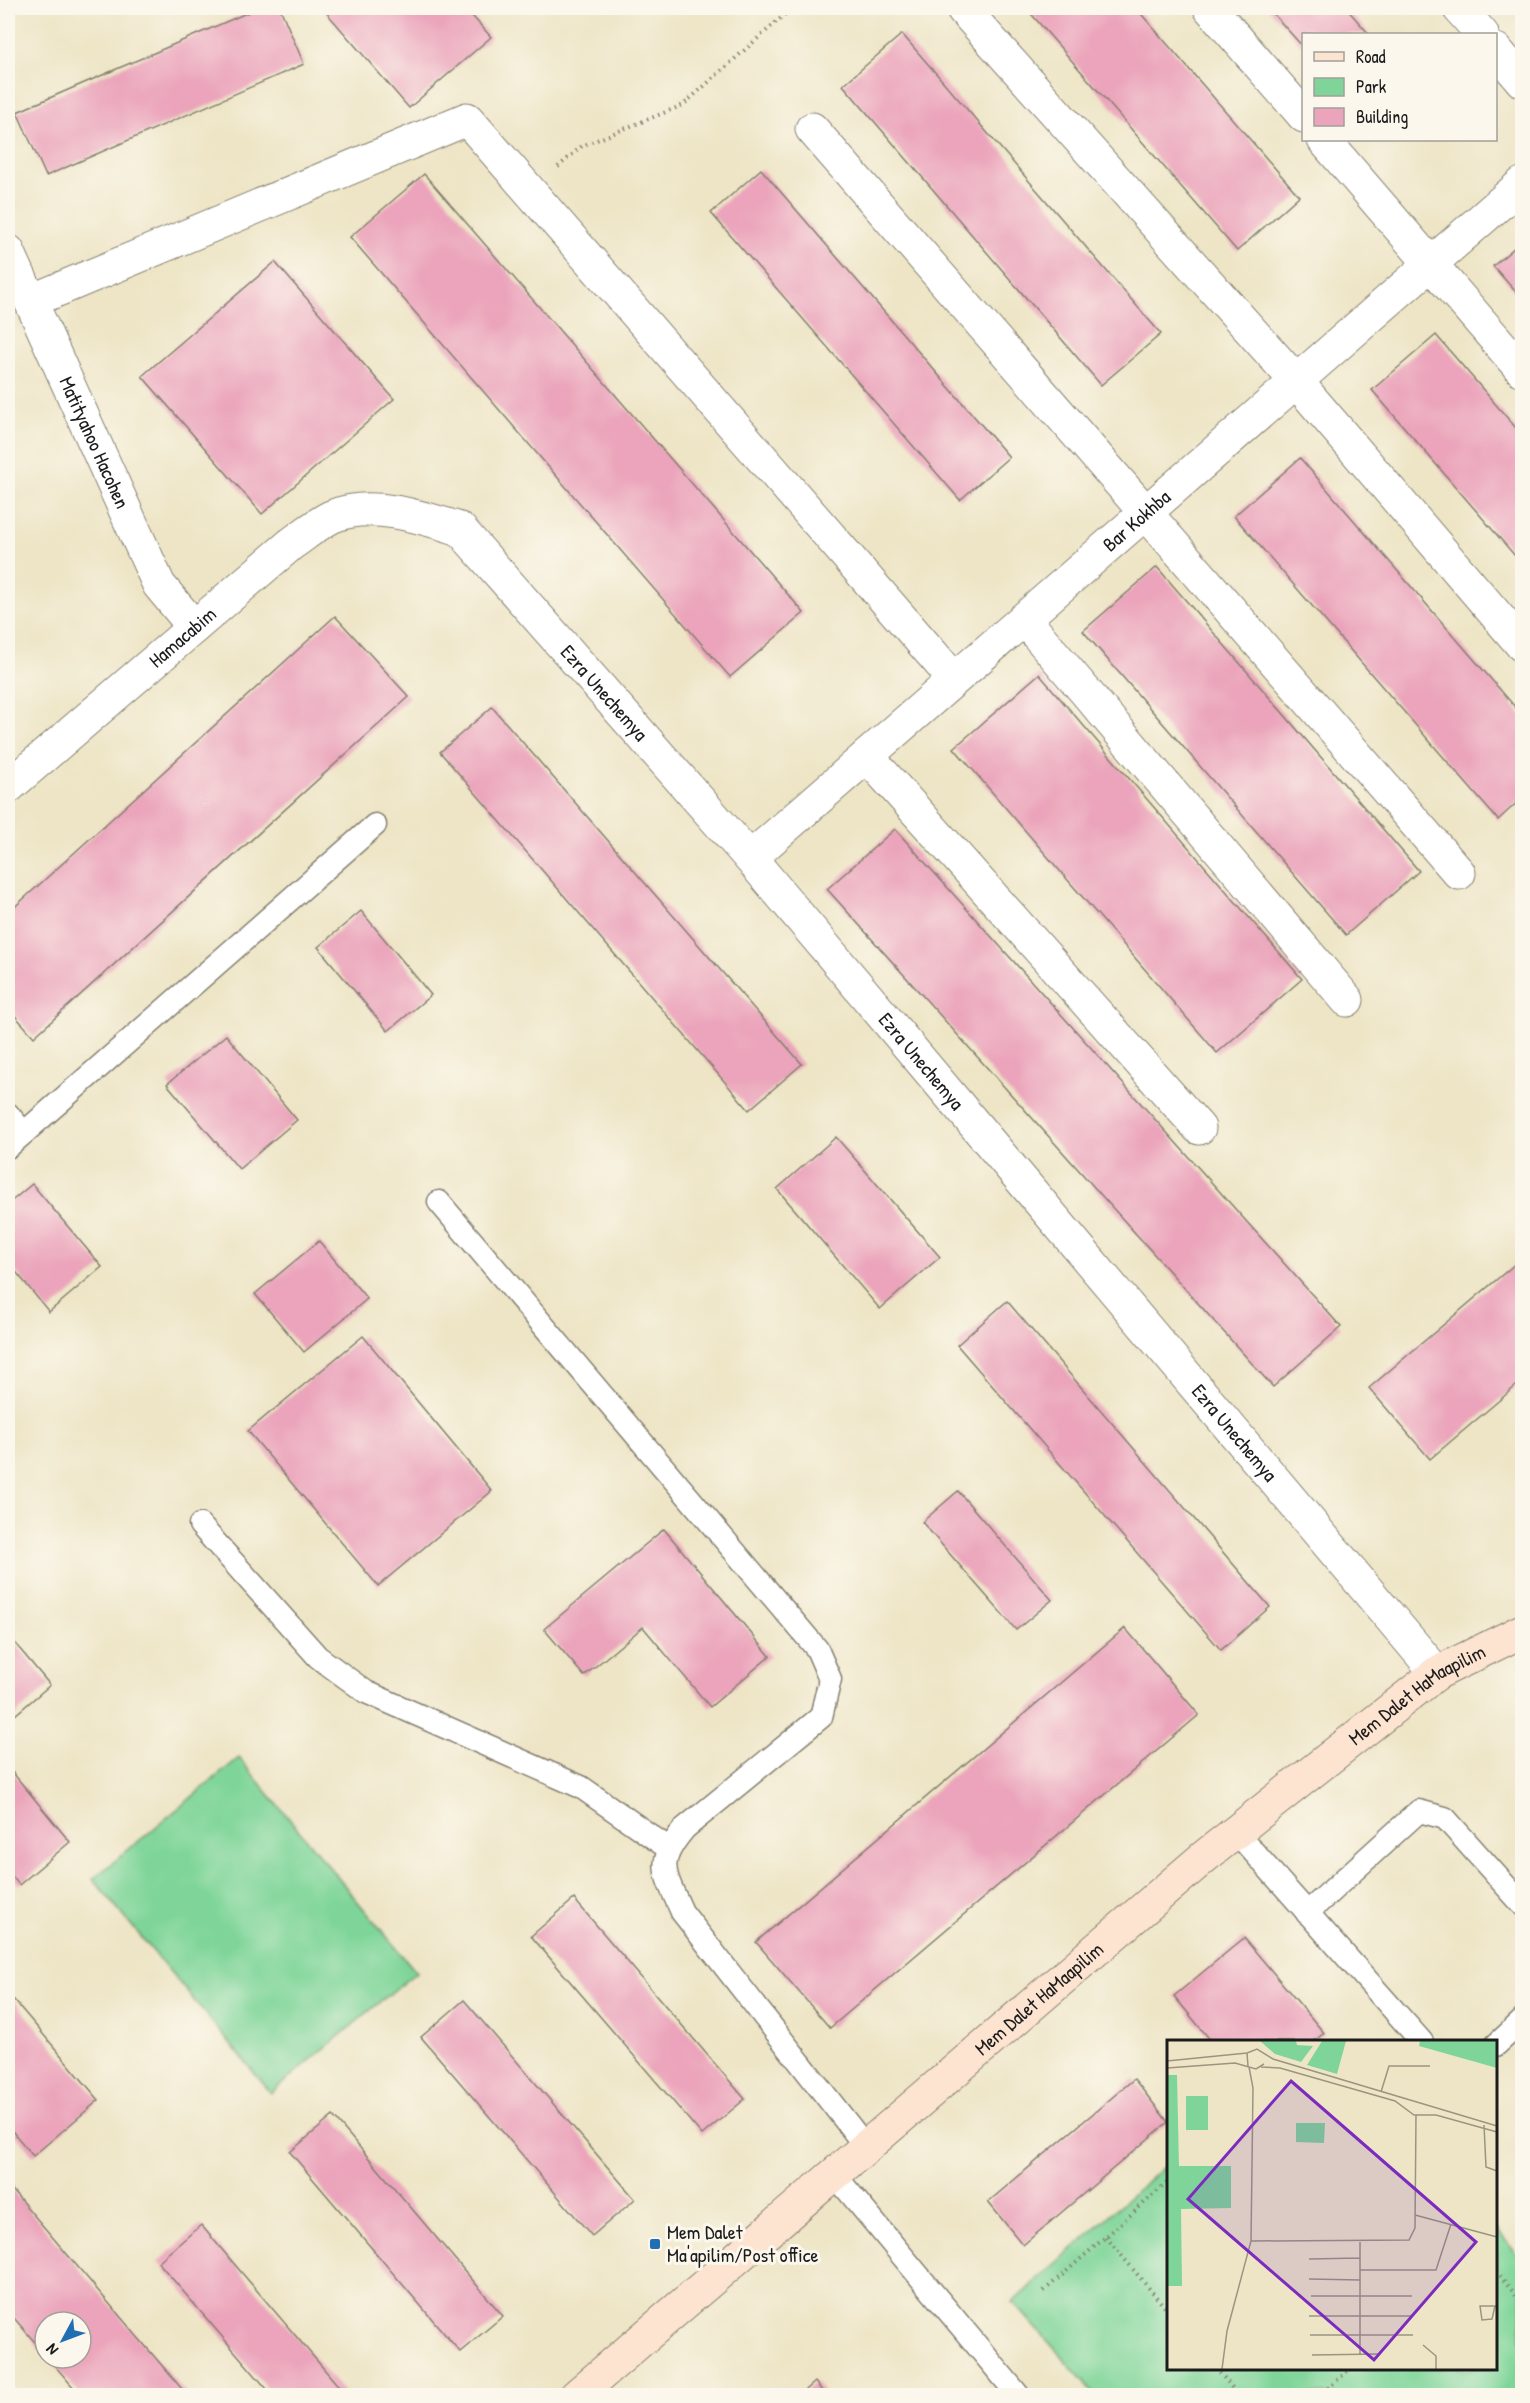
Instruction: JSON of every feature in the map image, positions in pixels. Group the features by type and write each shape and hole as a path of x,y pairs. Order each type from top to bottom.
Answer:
{"street":[{"path":"1210,8 1302,114"},
{"path":"1459,8 1481,33"},
{"path":"963,9 1296,381 1522,645"},
{"path":"1497,51 1522,81"},
{"path":"31,301 467,119 954,680"},
{"path":"812,129 1459,873"},
{"path":"1325,141 1522,370"},
{"name":"Bar Kokhba","path":"750,858 1522,183"},
{"name":"Matityahoo Hacohen","path":"8,251 159,585 194,627"},
{"name":"Hamacabim","path":"8,787 299,538 332,517 368,510"},
{"name":"Ezra Unechemya","path":"368,510 415,514 460,529 750,858 1437,1673"},
{"path":"1024,619 1347,1000"},
{"path":"867,756 1199,1128"},
{"name":"Mem Dalet HaMaapilim","path":"576,2396 1236,1832 1437,1673 1522,1630"}],"lane":[{"path":"8,1114 16,1140 375,825"},
{"path":"439,1202 817,1649 830,1679 821,1717 685,1828 668,1848 665,1873 682,1912 866,2147"},
{"path":"200,1525 318,1657 366,1692 581,1786 668,1848"},
{"path":"1307,1913 1419,1811 1445,1818 1522,1904"},
{"path":"1236,1832 1420,2040"},
{"path":"1497,2044 1522,2021"},
{"path":"834,2174 1019,2396"}],"path":[{"path":"531,192 582,146 683,105 792,8"},
{"path":"1044,2291 1167,2183"},
{"path":"1106,2237 1167,2310"},
{"path":"1497,2272 1522,2303"},
{"path":"1218,2370 1239,2396"},
{"path":"1319,2396 1349,2370"}],"green space":[{"path":"239,1758 416,1972 271,2093 93,1879"},
{"path":"1167,2164 1167,2370 1497,2370 1497,2230 1522,2260 1522,2395 1096,2395 1013,2302"}],"building":[{"path":"258,8 280,8 304,64 46,176 17,112"},
{"path":"330,8 465,8 491,37 409,108 325,11"},
{"path":"1026,8 1136,8 1299,196 1237,251"},
{"path":"1268,8 1346,8 1368,33 1302,33 1302,46"},
{"path":"902,34 1161,334 1101,385 843,85"},
{"path":"761,169 1009,457 960,500 711,213"},
{"path":"424,174 804,613 730,677 350,237"},
{"path":"1522,241 1522,299 1493,266"},
{"path":"275,262 394,399 262,514 142,376"},
{"path":"1436,335 1522,435 1522,564 1372,390"},
{"path":"1300,458 1522,715 1522,798 1498,820 1234,516"},
{"path":"8,478 13,491 8,493"},
{"path":"1157,567 1419,871 1346,935 1083,631"},
{"path":"335,616 409,697 34,1037 8,1008 8,913"},
{"path":"1039,674 1302,979 1217,1053 954,748"},
{"path":"492,707 802,1064 749,1110 440,752"},
{"path":"895,829 1341,1327 1273,1387 827,889"},
{"path":"361,911 431,995 388,1031 318,947"},
{"path":"226,1035 297,1120 239,1169 167,1084"},
{"path":"836,1137 940,1257 880,1309 777,1189"},
{"path":"32,1184 102,1267 49,1312 8,1262 8,1204"},
{"path":"319,1241 367,1299 304,1352 255,1294"},
{"path":"1522,1258 1522,1381 1430,1459 1369,1388"},
{"path":"1007,1301 1270,1607 1221,1650 957,1345"},
{"path":"363,1336 492,1491 378,1586 248,1431"},
{"path":"958,1491 1052,1600 1016,1630 922,1522"},
{"path":"664,1529 770,1656 710,1707 643,1627 584,1676 544,1629"},
{"path":"1125,1628 1199,1715 830,2028 756,1942"},
{"path":"8,1635 50,1685 8,1721"},
{"path":"8,1767 70,1842 19,1885 8,1871"},
{"path":"574,1899 745,2099 702,2135 531,1936"},
{"path":"1244,1938 1324,2033 1315,2040 1210,2040 1174,1996"},
{"path":"8,1993 99,2100 33,2156 8,2126"},
{"path":"464,2000 635,2199 592,2236 421,2037"},
{"path":"1134,2079 1167,2121 1023,2245 988,2202"},
{"path":"333,2116 503,2316 460,2352 290,2152"},
{"path":"8,2185 188,2396 81,2396 58,2370 93,2370 93,2310 33,2310 33,2340 8,2311"},
{"path":"201,2225 347,2396 273,2396 158,2262"},
{"path":"815,2382 826,2396 799,2396"}],"place":[{"name":"Mem Dalet Ma'apilim/Post office","path":"655,2244"}]}
